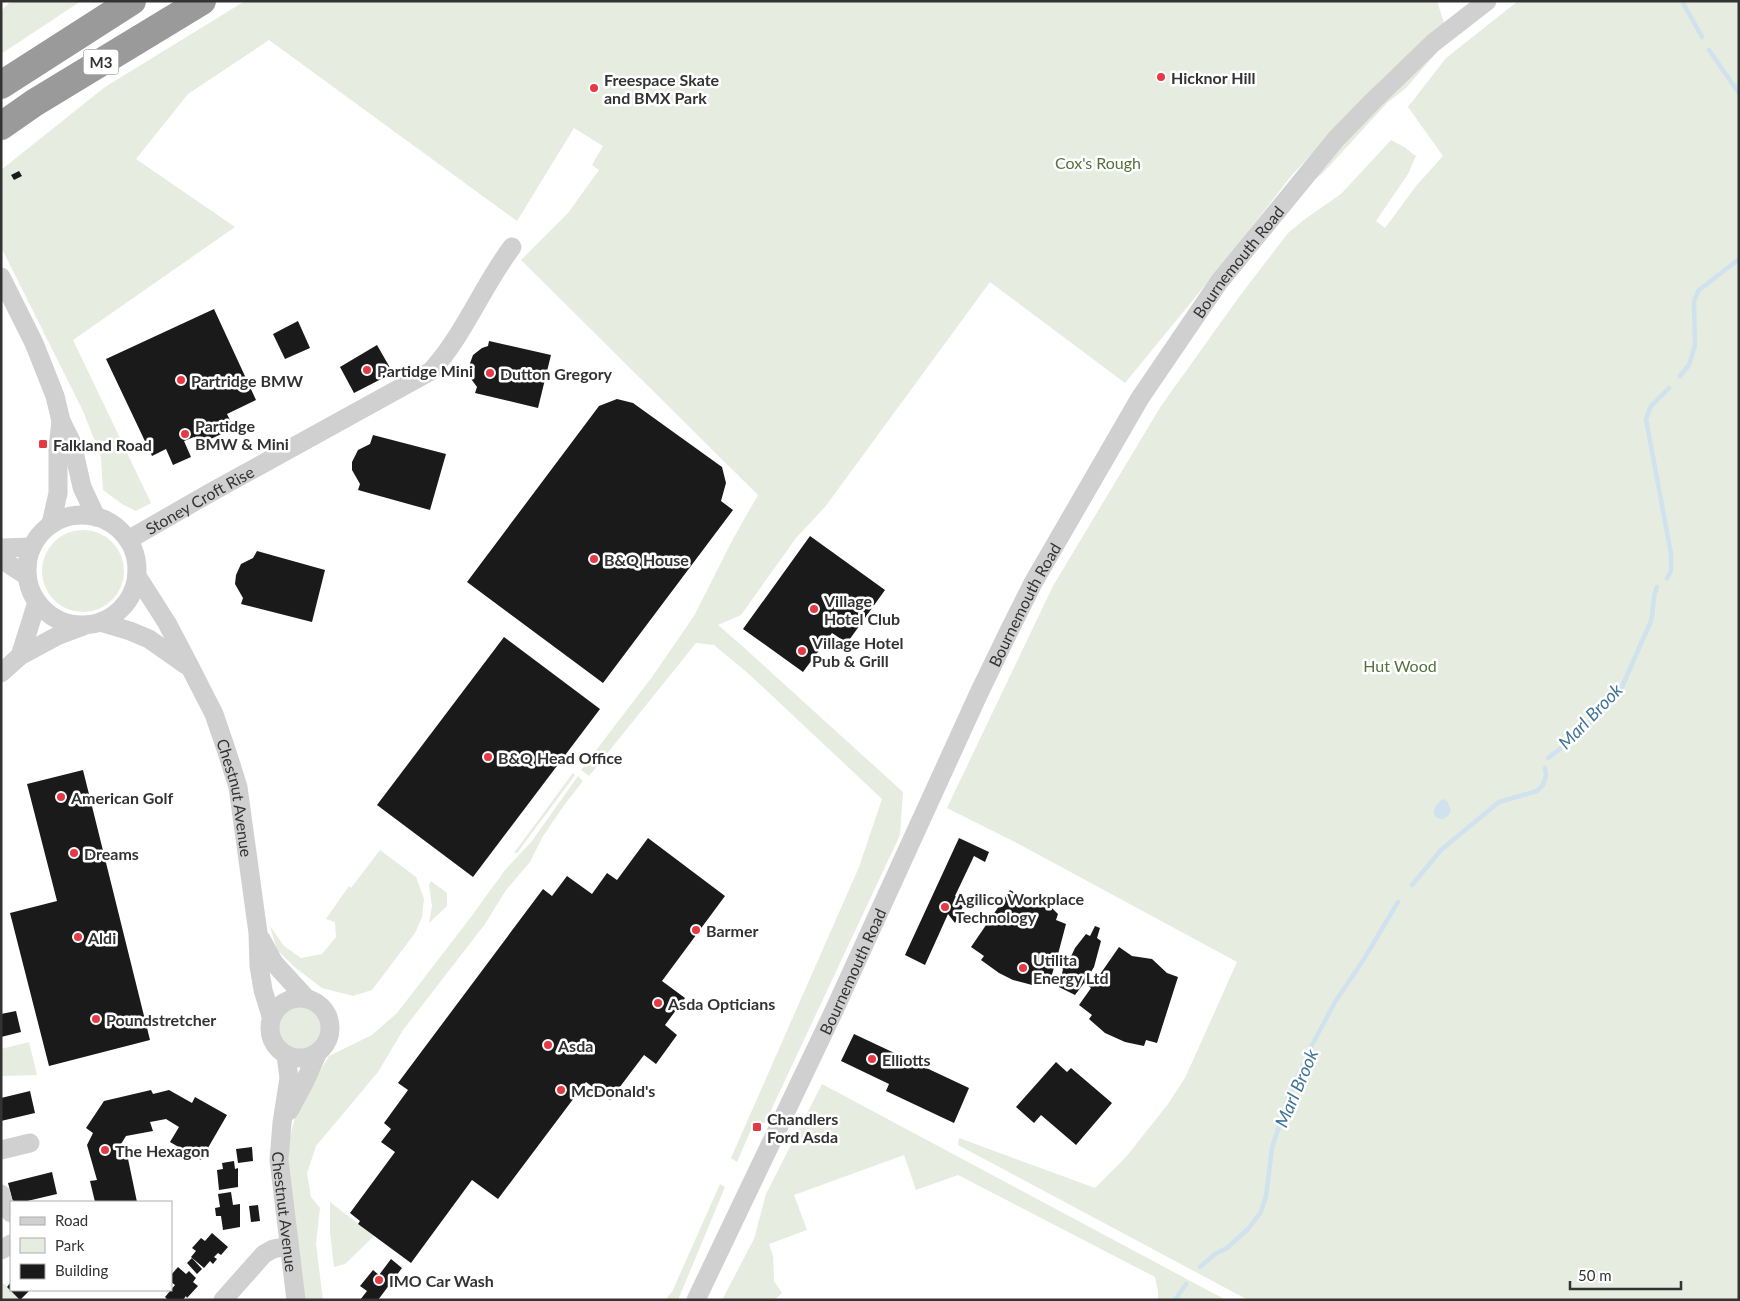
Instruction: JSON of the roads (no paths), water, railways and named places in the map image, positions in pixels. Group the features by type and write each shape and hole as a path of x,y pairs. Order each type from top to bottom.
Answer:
{"highway":[{"name":"M3","path":"1,85 132,1"},
{"name":"M3","path":"1,126 34,103 202,1"}],"street":[{"name":"Bournemouth Road","path":"696,1300 832,1015 999,652 1033,583 1140,398 1219,282 1336,139 1433,44 1487,1"},
{"name":"Stoney Croft Rise","path":"128,540 431,371 441,361 495,270 512,248"},
{"path":"1,276 34,343 55,396 61,421 72,443 82,487 96,517"},
{"path":"51,524 58,493 58,448 61,421"},
{"path":"1,673 20,656 58,635 93,623 114,615 125,604 133,591 137,576 135,557 128,540 119,530 109,522 96,517 81,515 65,517 51,524 40,534 32,547 27,561 27,576 30,590 36,602 50,615 67,623 93,623"},
{"path":"1,548 32,547"},
{"path":"1,559 27,576"},
{"name":"Chestnut Avenue","path":"137,576 167,623 214,714 238,787 258,934 261,974 271,1016"},
{"path":"20,656 36,602"},
{"name":"Chestnut Avenue","path":"93,623 130,631 149,639 191,669"},
{"name":"Chestnut Avenue","path":"258,934 274,963 306,998"},
{"path":"296,997 306,998 322,1006 330,1024 329,1035 325,1044 318,1052 302,1058 286,1055 278,1050 273,1042 269,1025 271,1016 285,1000 296,997"},
{"name":"Chestnut Avenue","path":"282,1123 305,1081 318,1052"},
{"name":"Chestnut Avenue","path":"286,1055 289,1078 282,1123 279,1160 296,1300"},
{"path":"1,1150 30,1143"},
{"path":"1,1194 3,1203 10,1212"},
{"path":"223,1300 264,1254 273,1249 289,1246"}],"water":[{"path":"1443,799 1447,801 1451,810 1448,816 1440,819 1434,814 1434,810"}],"waterway":[{"path":"1683,3 1702,37"},
{"path":"1709,50 1739,93"},
{"name":"Marl Brook","path":"1680,376 1689,365 1695,345 1694,302 1698,291 1739,259"},
{"name":"Marl Brook","path":"1667,578 1671,571 1671,554 1646,419 1651,406 1669,388"},
{"name":"Marl Brook","path":"1548,758 1578,735 1621,689 1651,621 1654,595 1657,587"},
{"name":"Marl Brook","path":"1412,885 1441,850 1499,802 1537,791 1543,785 1546,776 1545,768"},
{"name":"Marl Brook","path":"1200,1267 1215,1254 1227,1248 1248,1229 1261,1212 1266,1196 1272,1148 1288,1098 1312,1045 1335,1002 1364,959 1398,902"},
{"name":"Marl Brook","path":"1175,1300 1186,1284"}],"place":[{"name":"Hicknor Hill","path":"1161,77"},
{"name":"Freespace Skate and BMX Park","path":"594,88"},
{"name":"Partidge Mini","path":"367,370"},
{"name":"Dutton Gregory","path":"490,373"},
{"name":"Partridge BMW","path":"181,380"},
{"name":"Partidge BMW & Mini","path":"185,434"},
{"name":"Falkland Road","path":"43,444"},
{"name":"B&Q House","path":"594,559"},
{"name":"Village Hotel Club","path":"814,609"},
{"name":"Village Hotel Pub & Grill","path":"802,651"},
{"name":"B&Q Head Office","path":"488,757"},
{"name":"American Golf","path":"61,797"},
{"name":"Dreams","path":"74,853"},
{"name":"Agilico Workplace Technology","path":"945,907"},
{"name":"Barmer","path":"696,930"},
{"name":"Aldi","path":"78,937"},
{"name":"Utilita Energy Ltd","path":"1023,968"},
{"name":"Asda Opticians","path":"658,1003"},
{"name":"Poundstretcher","path":"96,1019"},
{"name":"Asda","path":"548,1045"},
{"name":"Elliotts","path":"872,1059"},
{"name":"McDonald's","path":"561,1090"},
{"name":"Chandlers Ford Asda","path":"757,1127"},
{"name":"The Hexagon","path":"105,1150"},
{"name":"IMO Car Wash","path":"379,1280"}],"park label":[{"name":"Cox's Rough","path":"1098,162"},
{"name":"Hut Wood","path":"1400,665"}]}
